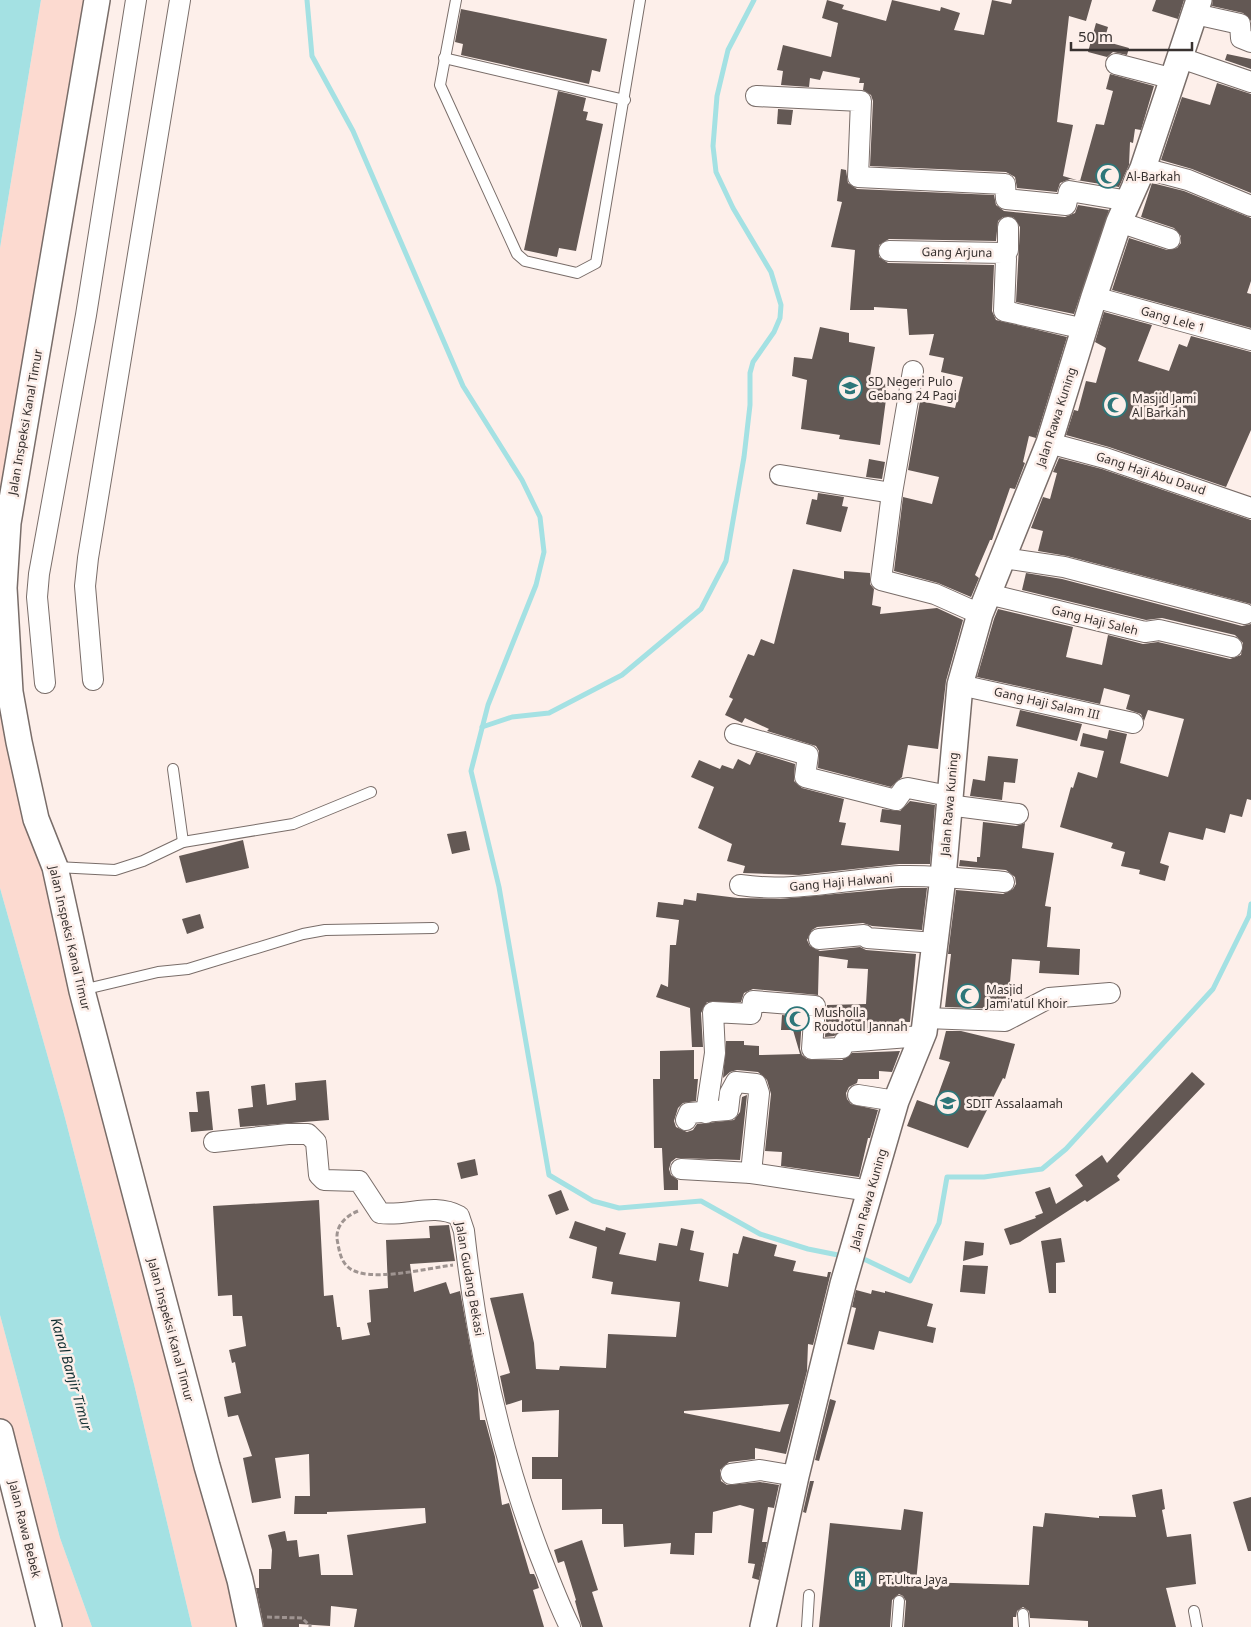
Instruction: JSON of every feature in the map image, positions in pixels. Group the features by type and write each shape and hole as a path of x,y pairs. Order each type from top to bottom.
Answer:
{"street":[{"name":"Jalan Inspeksi Kanal Timur","path":"96,0 8,523 4,588 10,692 36,819 55,867 82,991 249,1622"},
{"path":"45,683 37,597 39,574 86,315 136,0"},
{"path":"93,680 85,586 88,558 180,0"},
{"path":"1197,7 1240,24 1241,38 1251,42"},
{"name":"Jalan Rawa Kuning","path":"763,1627 796,1476 843,1284 896,1101 924,1027 943,877 960,684 984,604 1049,443 1094,296 1124,212 1143,168 1197,7"},
{"path":"1116,64 1178,68 1251,82"},
{"path":"756,96 861,101 858,177 1005,184 1006,200 1066,205 1068,191 1124,212 1170,239"},
{"path":"1143,168 1188,180 1251,206"},
{"path":"1005,254 1008,250 1008,227"},
{"name":"Gang Arjuna","path":"888,251 1005,254 1004,311 1085,328"},
{"name":"Gang Lele 1","path":"1094,296 1251,340"},
{"path":"780,474 892,493 913,371"},
{"name":"Gang Haji Abu Daud","path":"1049,443 1105,458 1251,508"},
{"name":"Gang Haji Saleh","path":"892,493 882,582 984,604 1145,632 1159,630 1232,647"},
{"path":"1003,558 1064,567 1245,614"},
{"name":"Gang Haji Salam III","path":"960,684 1133,723"},
{"path":"735,734 808,754 805,778 898,799 904,789 908,788 949,800 1018,814"},
{"name":"Gang Haji Halwani","path":"740,885 776,888 901,876 1004,882"},
{"path":"819,939 864,935 867,938 935,943"},
{"path":"706,1113 715,1053 713,1012 751,1014 754,1001 815,1006 812,1049 842,1048 844,1042 924,1027 1005,1021 1049,998 1110,993"},
{"path":"686,1120 690,1113 728,1110 730,1093 736,1082 750,1082 759,1087 751,1173"},
{"path":"858,1095 896,1101"},
{"path":"214,1142 288,1134 308,1134 316,1142 319,1175 324,1180 359,1181 376,1209"},
{"path":"681,1169 751,1173 870,1190"},
{"name":"Jalan Gudang Bekasi","path":"376,1209 385,1214 430,1209 451,1211 459,1216 464,1231 486,1363 507,1460 529,1527 560,1608 570,1627"},
{"name":"Jalan Rawa Bebek","path":"0,1432 49,1627"},
{"path":"731,1474 760,1470 796,1476"}],"lane":[{"path":"456,0 440,85 516,254 525,261 577,273 596,263 625,100 640,0"},
{"path":"444,58 625,100"},
{"path":"173,768 183,842"},
{"path":"55,867 115,870 144,861 183,842 293,824 371,792"},
{"path":"82,991 158,972 188,969 303,934 325,930 433,928"},
{"path":"807,1627 809,1595"},
{"path":"897,1627 899,1601"},
{"path":"1194,1611 1197,1627"},
{"path":"1023,1614 1024,1627"}],"path":[{"path":"376,1209 357,1211 343,1219 337,1235 339,1254 347,1267 359,1274 386,1274 468,1263"},
{"path":"249,1622 302,1618 311,1627"}],"shaded area":[{"path":"41,0 97,0 8,523 16,727 250,1627 192,1627 134,1384 64,1114 0,888 0,248"},
{"path":"0,1315 60,1538 92,1627 49,1627 0,1432"}],"water":[{"path":"0,0 41,0 0,248"},
{"name":"Kanal Banjir Timur","path":"0,888 64,1114 134,1384 192,1627 92,1627 60,1538 0,1315"}],"building":[{"path":"827,0 844,5 842,9 886,21 892,0 940,11 941,7 960,13 954,30 984,35 992,0 1011,4 1012,0 1092,0 1086,21 1069,16 1057,122 1073,125 1063,176 1077,180 1070,179 1060,183 1057,192 1017,188 1015,177 1006,172 870,166 873,101 871,95 863,90 864,83 859,83 860,78 823,71 820,80 810,78 809,87 781,85 783,71 777,70 783,45 831,57 838,23 822,18"},
{"path":"1156,0 1184,0 1178,19 1152,11"},
{"path":"1213,0 1251,0 1251,21 1243,13 1212,6"},
{"path":"461,9 607,39 600,72 592,70 589,84 461,55 463,44 455,42"},
{"path":"1096,23 1108,27 1104,41 1129,48 1127,55 1113,52 1107,57 1088,52"},
{"path":"1227,54 1251,59 1251,69 1225,60"},
{"path":"1110,74 1154,86 1141,130 1135,129 1133,143 1130,142 1129,165 1119,187 1080,181 1096,124 1104,125 1113,91 1106,89"},
{"path":"1217,83 1251,94 1251,193 1192,169 1161,160 1182,97 1210,105"},
{"path":"558,91 586,98 583,111 588,112 586,120 603,124 576,251 559,248 557,257 524,250"},
{"path":"778,109 793,110 791,125 777,124"},
{"path":"841,169 846,170 848,183 857,189 994,195 996,205 1004,211 1065,217 1075,213 1078,205 1109,210 1074,314 1016,302 1020,227 1013,217 1003,217 998,221 996,241 889,239 879,245 879,257 888,263 994,265 992,311 996,320 1067,337 1036,438 1029,436 1023,462 1025,463 1015,489 1010,488 992,540 990,540 975,575 979,578 971,597 938,583 894,571 903,497 932,504 939,477 908,470 920,401 955,408 963,377 941,372 944,358 929,355 934,334 909,335 907,309 874,307 874,310 850,310 855,250 831,247 842,202 837,201"},
{"path":"1152,183 1184,191 1251,218 1251,281 1247,293 1251,294 1251,328 1112,290 1129,238 1167,250 1177,248 1181,243 1181,236 1174,228 1141,217"},
{"path":"1104,312 1152,325 1138,361 1169,371 1179,344 1187,347 1191,336 1251,352 1251,430 1226,487 1109,447 1066,435 1074,410 1078,411 1086,381 1096,383 1106,348 1095,342"},
{"path":"820,327 849,333 849,342 875,347 869,382 888,384 880,445 839,439 840,435 801,429 807,380 792,376 794,357 812,359"},
{"path":"1059,458 1102,469 1251,520 1251,604 1067,556 1038,551 1043,531 1031,528 1043,497 1050,499 1057,473 1053,472"},
{"path":"869,459 885,462 882,479 866,477"},
{"path":"818,493 844,497 842,506 848,507 841,532 806,524 812,499 817,500"},
{"path":"793,569 844,579 844,571 870,573 870,584 874,589 872,605 881,607 880,614 937,608 963,620 946,681 938,749 908,745 902,777 891,787 818,768 819,751 816,746 767,731 769,729 745,718 742,723 725,715 733,699 729,697 748,654 754,656 761,639 774,644"},
{"path":"1026,573 1062,579 1242,626 1251,624 1251,800 1247,799 1242,817 1230,814 1225,833 1206,828 1203,840 1169,832 1160,863 1169,866 1165,881 1139,874 1140,870 1121,866 1125,852 1111,848 1113,843 1060,827 1071,787 1073,788 1078,772 1097,778 1104,751 1080,746 1083,733 1107,739 1109,730 1127,734 1120,763 1168,777 1184,719 1148,710 1144,721 1141,714 1126,709 1130,695 1104,688 1100,704 977,677 994,619 998,609 1073,627 1066,657 1102,665 1108,635 1143,644 1158,642 1230,659 1241,655 1243,643 1235,635 1162,618 1146,620 1022,590"},
{"path":"1020,710 1082,724 1077,741 1016,726"},
{"path":"756,752 795,764 794,781 802,788 844,799 839,822 846,823 841,845 899,851 901,825 880,822 882,809 900,811 910,801 935,805 930,864 899,864 799,875 743,873 745,866 727,861 732,844 698,828 714,787 691,777 699,760 720,769 722,765 733,769 738,759 750,765"},
{"path":"988,756 1018,759 1015,783 1004,782 1002,800 970,796 973,779 985,781"},
{"path":"983,822 1016,826 1025,823 1022,848 1054,853 1045,906 1051,907 1047,947 1080,949 1079,975 1039,973 1040,961 1012,959 1008,1006 1002,1009 945,1007 951,954 948,954 956,890 1003,894 1013,889 1016,884 1015,877 1006,870 959,866 960,860 977,862 977,857 980,857"},
{"path":"466,831 470,850 452,854 447,834"},
{"path":"243,840 249,868 186,883 179,856"},
{"path":"901,888 927,888 922,930 872,926 863,923 817,927 812,930 807,940 810,946 820,951 860,947 866,950 916,954 910,1022 890,1022 890,1027 843,1030 834,1036 825,1037 827,1005 866,1004 868,969 847,968 848,960 819,956 818,995 753,989 744,993 741,1002 707,1002 701,1013 703,1047 692,1047 690,1008 656,997 661,984 668,987 670,945 676,945 679,920 656,917 658,902 683,905 684,899 696,901 697,893 738,898 780,899"},
{"path":"200,914 204,928 187,934 182,919"},
{"path":"782,1015 802,1017 800,1049 802,1055 807,1059 842,1060 852,1053 900,1051 892,1072 879,1071 879,1079 858,1079 857,1083 849,1087 846,1093 847,1099 851,1104 878,1110 870,1138 868,1138 859,1177 781,1166 782,1152 765,1151 771,1094 767,1080 758,1072 737,1070 730,1072 723,1078 726,1041 744,1041 744,1045 759,1046 759,1055 800,1054 793,1030 781,1030"},
{"name":"SDIT Assalaamah","path":"946,1031 961,1031 1015,1044 1005,1079 1003,1078 968,1148 907,1126 917,1100 934,1106 950,1062 939,1059"},
{"path":"694,1050 694,1079 698,1079 696,1101 683,1103 678,1108 674,1121 676,1127 687,1132 693,1130 697,1124 734,1120 740,1112 742,1097 747,1095 740,1160 676,1158 671,1162 669,1169 671,1175 678,1180 678,1190 664,1190 662,1148 654,1148 653,1079 660,1079 660,1051"},
{"path":"1192,1072 1205,1084 1117,1176 1120,1180 1020,1242 1010,1245 1004,1229 1036,1218 1035,1216 1043,1213 1035,1192 1050,1187 1056,1204 1083,1186 1075,1175 1102,1155 1107,1163"},
{"path":"326,1080 329,1120 240,1127 238,1109 253,1107 251,1086 265,1084 267,1105 296,1100 295,1083"},
{"path":"209,1091 213,1130 191,1132 189,1112 198,1112 196,1092"},
{"path":"475,1159 478,1175 461,1179 457,1163"},
{"path":"561,1190 569,1210 556,1215 548,1195"},
{"path":"319,1200 324,1296 333,1295 337,1327 340,1327 342,1340 370,1335 367,1323 371,1322 369,1290 388,1288 386,1240 430,1238 429,1226 449,1225 455,1261 410,1264 414,1292 446,1282 450,1294 460,1291 478,1389 480,1420 485,1420 495,1457 502,1505 509,1503 530,1574 534,1574 536,1578 539,1588 533,1590 544,1627 354,1627 357,1609 331,1606 330,1626 299,1624 299,1627 264,1627 256,1588 259,1588 259,1569 271,1569 272,1550 268,1535 285,1531 287,1541 297,1540 299,1557 319,1554 321,1575 353,1575 347,1535 426,1523 425,1508 327,1512 327,1514 294,1514 295,1496 310,1496 309,1454 275,1458 281,1498 252,1503 243,1458 252,1456 238,1415 228,1417 224,1397 241,1393 235,1362 232,1363 229,1350 246,1346 242,1316 233,1316 232,1295 218,1296 213,1206"},
{"path":"575,1221 605,1231 606,1227 626,1233 619,1254 656,1261 659,1243 677,1246 681,1228 694,1231 690,1250 704,1253 699,1281 728,1287 733,1253 738,1254 743,1236 777,1245 774,1256 796,1261 793,1271 827,1277 828,1272 831,1272 813,1345 808,1344 807,1371 786,1454 755,1448 755,1459 729,1462 720,1470 721,1481 727,1485 760,1482 779,1485 774,1508 768,1507 762,1542 767,1542 759,1580 752,1578 755,1564 748,1563 754,1509 740,1505 713,1512 712,1533 695,1533 694,1555 670,1554 671,1543 624,1547 623,1524 602,1524 602,1509 562,1510 562,1479 532,1479 532,1457 558,1457 559,1410 522,1412 522,1400 506,1405 500,1376 510,1373 490,1298 523,1293 534,1343 536,1369 559,1370 560,1366 606,1368 608,1334 676,1337 680,1302 611,1294 613,1282 592,1278 597,1247 569,1238","holes":["789,1404 780,1432 684,1413 684,1411"]},
{"path":"1061,1238 1065,1262 1056,1263 1056,1293 1049,1293 1041,1241"},
{"path":"965,1241 984,1243 983,1255 963,1261"},
{"path":"963,1265 988,1266 985,1294 960,1292"},
{"path":"856,1290 871,1294 872,1290 885,1293 885,1291 933,1304 927,1326 936,1328 933,1343 879,1331 874,1350 847,1344 856,1308 852,1307"},
{"path":"830,1399 836,1401 819,1461 815,1460"},
{"path":"810,1481 814,1481 806,1513 803,1512"},
{"path":"1162,1489 1165,1509 1162,1510 1167,1537 1191,1534 1196,1584 1166,1588 1176,1627 1088,1627 1088,1621 1030,1618 1029,1611 1023,1607 1017,1611 1016,1617 1013,1617 1013,1627 904,1627 906,1601 899,1594 892,1600 890,1627 819,1627 830,1523 901,1530 904,1509 923,1512 916,1582 1029,1585 1033,1526 1043,1527 1045,1513 1099,1518 1099,1516 1136,1517 1132,1495"},
{"path":"1251,1497 1251,1551 1248,1551 1233,1502"},
{"path":"582,1540 598,1590 592,1592 603,1627 582,1627 564,1561 558,1563 554,1550"}],"waterway":[{"path":"307,0 312,56 353,131 463,386 522,480 540,517 544,552 536,585 488,705 471,771 499,887 549,1175 593,1201 619,1208 701,1201 760,1234 808,1249 843,1256"},
{"path":"482,727 512,717 549,713 622,675 701,609 726,561 744,457 750,405 750,373 753,362 774,332 780,318 781,305 771,272 733,208 716,172 713,146 717,96 728,50 754,0"},
{"path":"856,1258 866,1260 910,1281 939,1223 947,1177 984,1177 1042,1169 1066,1149 1213,989 1249,916 1251,904"}],"place":[{"name":"Al-Barkah","path":"1108,176"},
{"name":"SD Negeri Pulo Gebang 24 Pagi","path":"850,388"},
{"name":"Masjid Jami Al Barkah","path":"1115,405"},
{"name":"Masjid Jami'atul Khoir","path":"968,996"},
{"name":"Musholla Roudotul Jannah","path":"797,1019"},
{"name":"SDIT Assalaamah","path":"948,1103"},
{"name":"PT.Ultra Jaya","path":"860,1579"}]}
